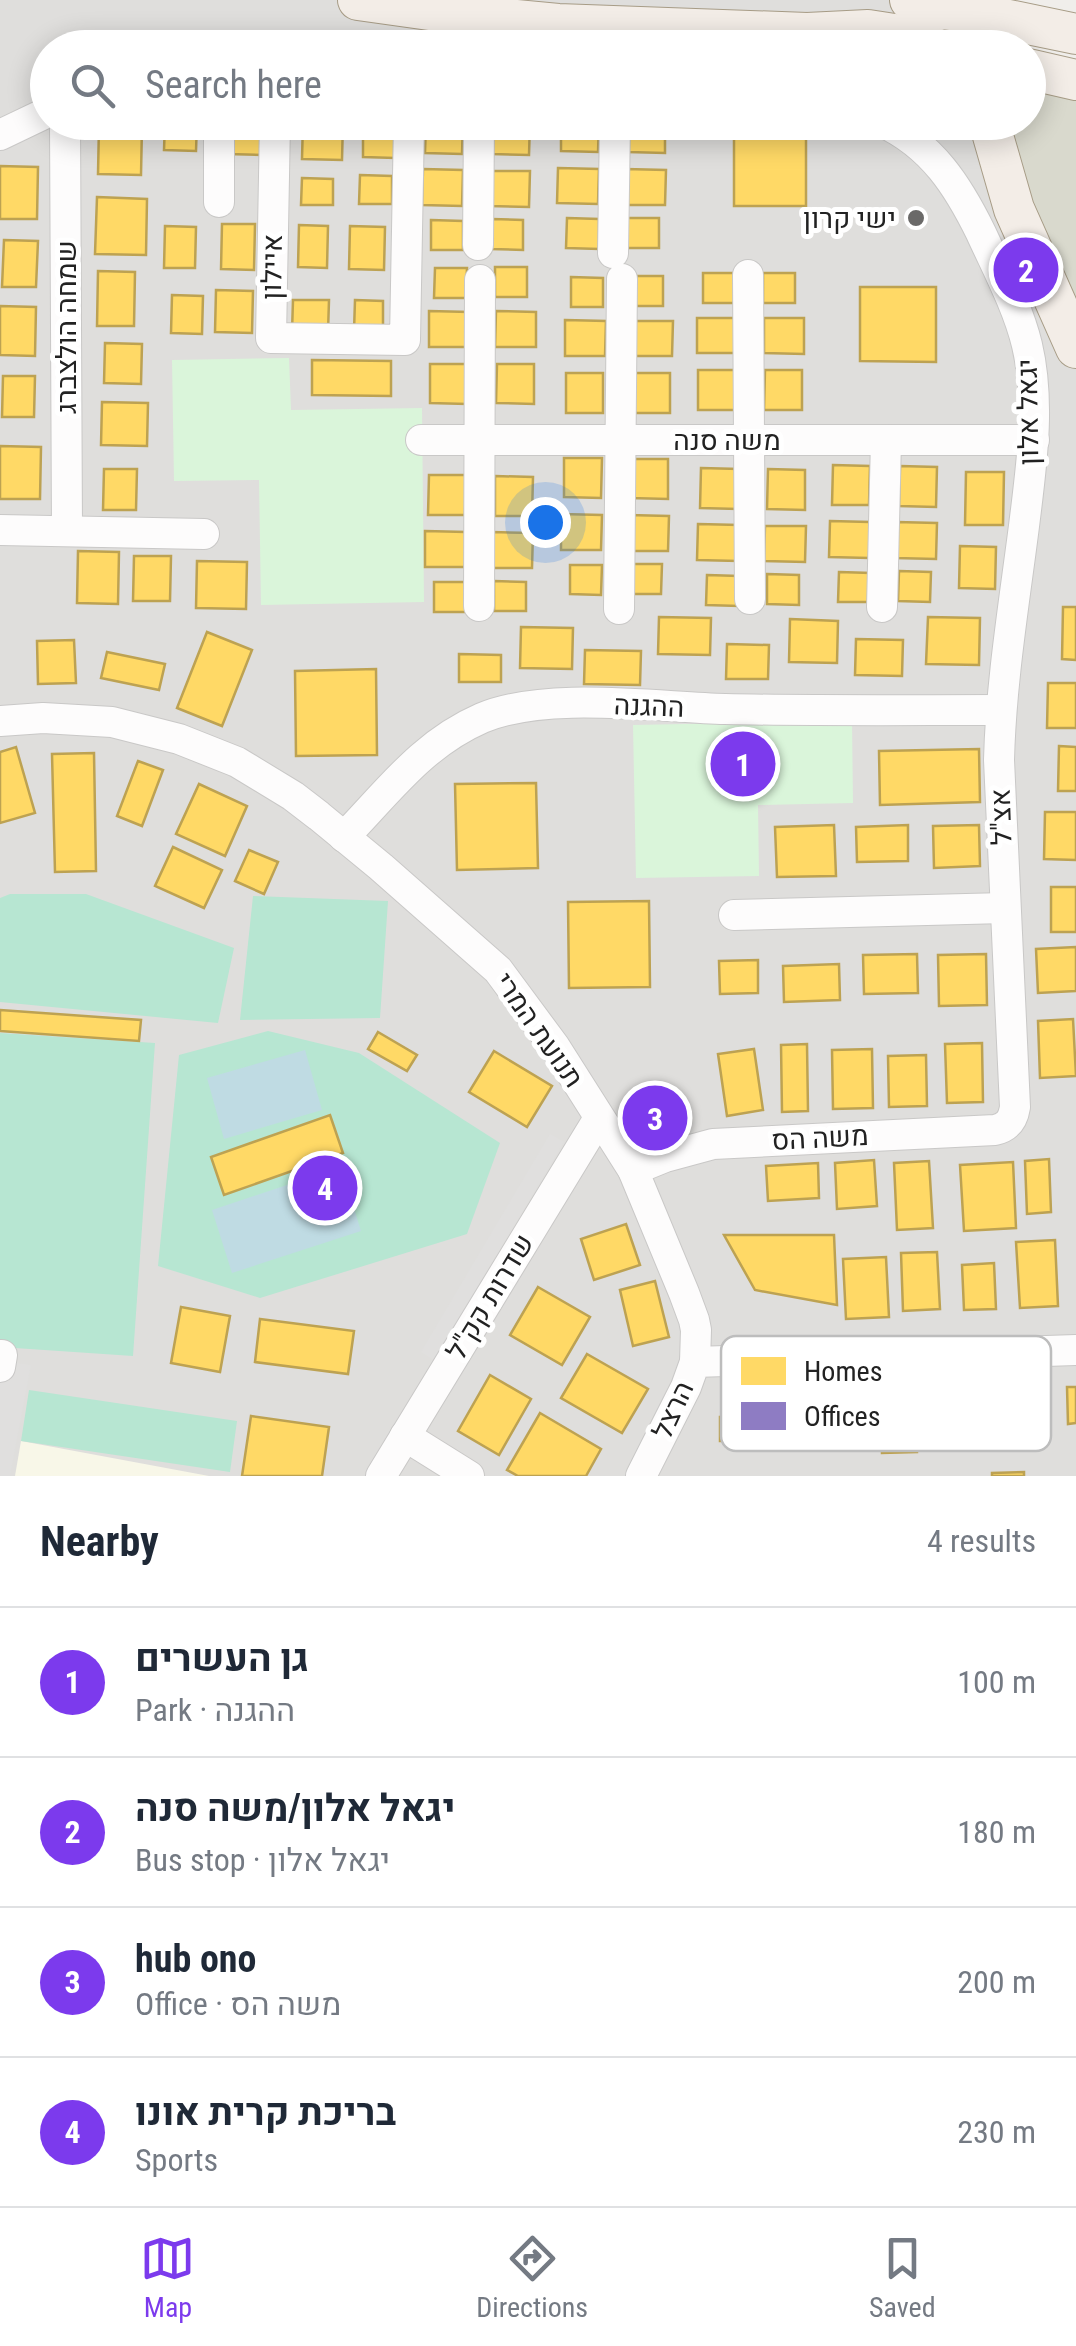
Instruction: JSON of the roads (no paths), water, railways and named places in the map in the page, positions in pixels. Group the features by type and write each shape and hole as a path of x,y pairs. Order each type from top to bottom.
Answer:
{"main road":[{"path":"358,0 558,24 724,30"},
{"path":"910,0 971,20 1076,34"},
{"path":"1024,30 1037,26"},
{"path":"1046,74 1076,80"},
{"path":"988,140 1027,243 1076,348"}],"street":[{"path":"0,134 30,120"},
{"name":"שמחה הולצברג","path":"64,140 68,532"},
{"path":"219,140 219,202"},
{"name":"איילון","path":"275,140 270,338 405,340 410,140"},
{"path":"478,245 480,140"},
{"path":"615,140 619,609"},
{"name":"יגאל אלון","path":"911,140 936,160 964,199 1027,344 1034,440 1026,512"},
{"path":"748,275 750,598"},
{"path":"479,606 480,280"},
{"name":"משה סנה","path":"421,440 1034,440"},
{"path":"882,607 886,440"},
{"name":"אצ\"ל","path":"1009,1123 1015,1107 1000,710 1026,512"},
{"path":"0,530 204,534"},
{"name":"ההגנה","path":"344,837 426,752 479,720 514,709 575,703 1000,710"},
{"name":"תנועת המרי","path":"0,721 32,718 112,722 179,739 237,762 293,796 498,970 555,1047 633,1170 694,1320 695,1362"},
{"path":"734,915 1005,908"},
{"name":"שדרות קק\"ל","path":"381,1476 599,1118"},
{"name":"משה הס","path":"633,1170 664,1156 713,1144 995,1130 1009,1123"},
{"name":"הרצל","path":"1051,1351 1076,1350"},
{"name":"הרצל","path":"641,1476 695,1362 721,1361"},
{"path":"406,1436 469,1476"}],"water":[{"path":"305,1050 322,1110 224,1139 207,1078"},
{"path":"341,1167 361,1231 232,1273 212,1210"}],"place":[{"name":"ישי קרון","path":"916,218"},
{"name":"יגאל אלון/משה סנה","path":"1026,270"},
{"name":"גן העשרים","path":"743,764"},
{"name":"hub ono","path":"655,1118"},
{"name":"בריכת קרית אונו","path":"325,1188"}]}
